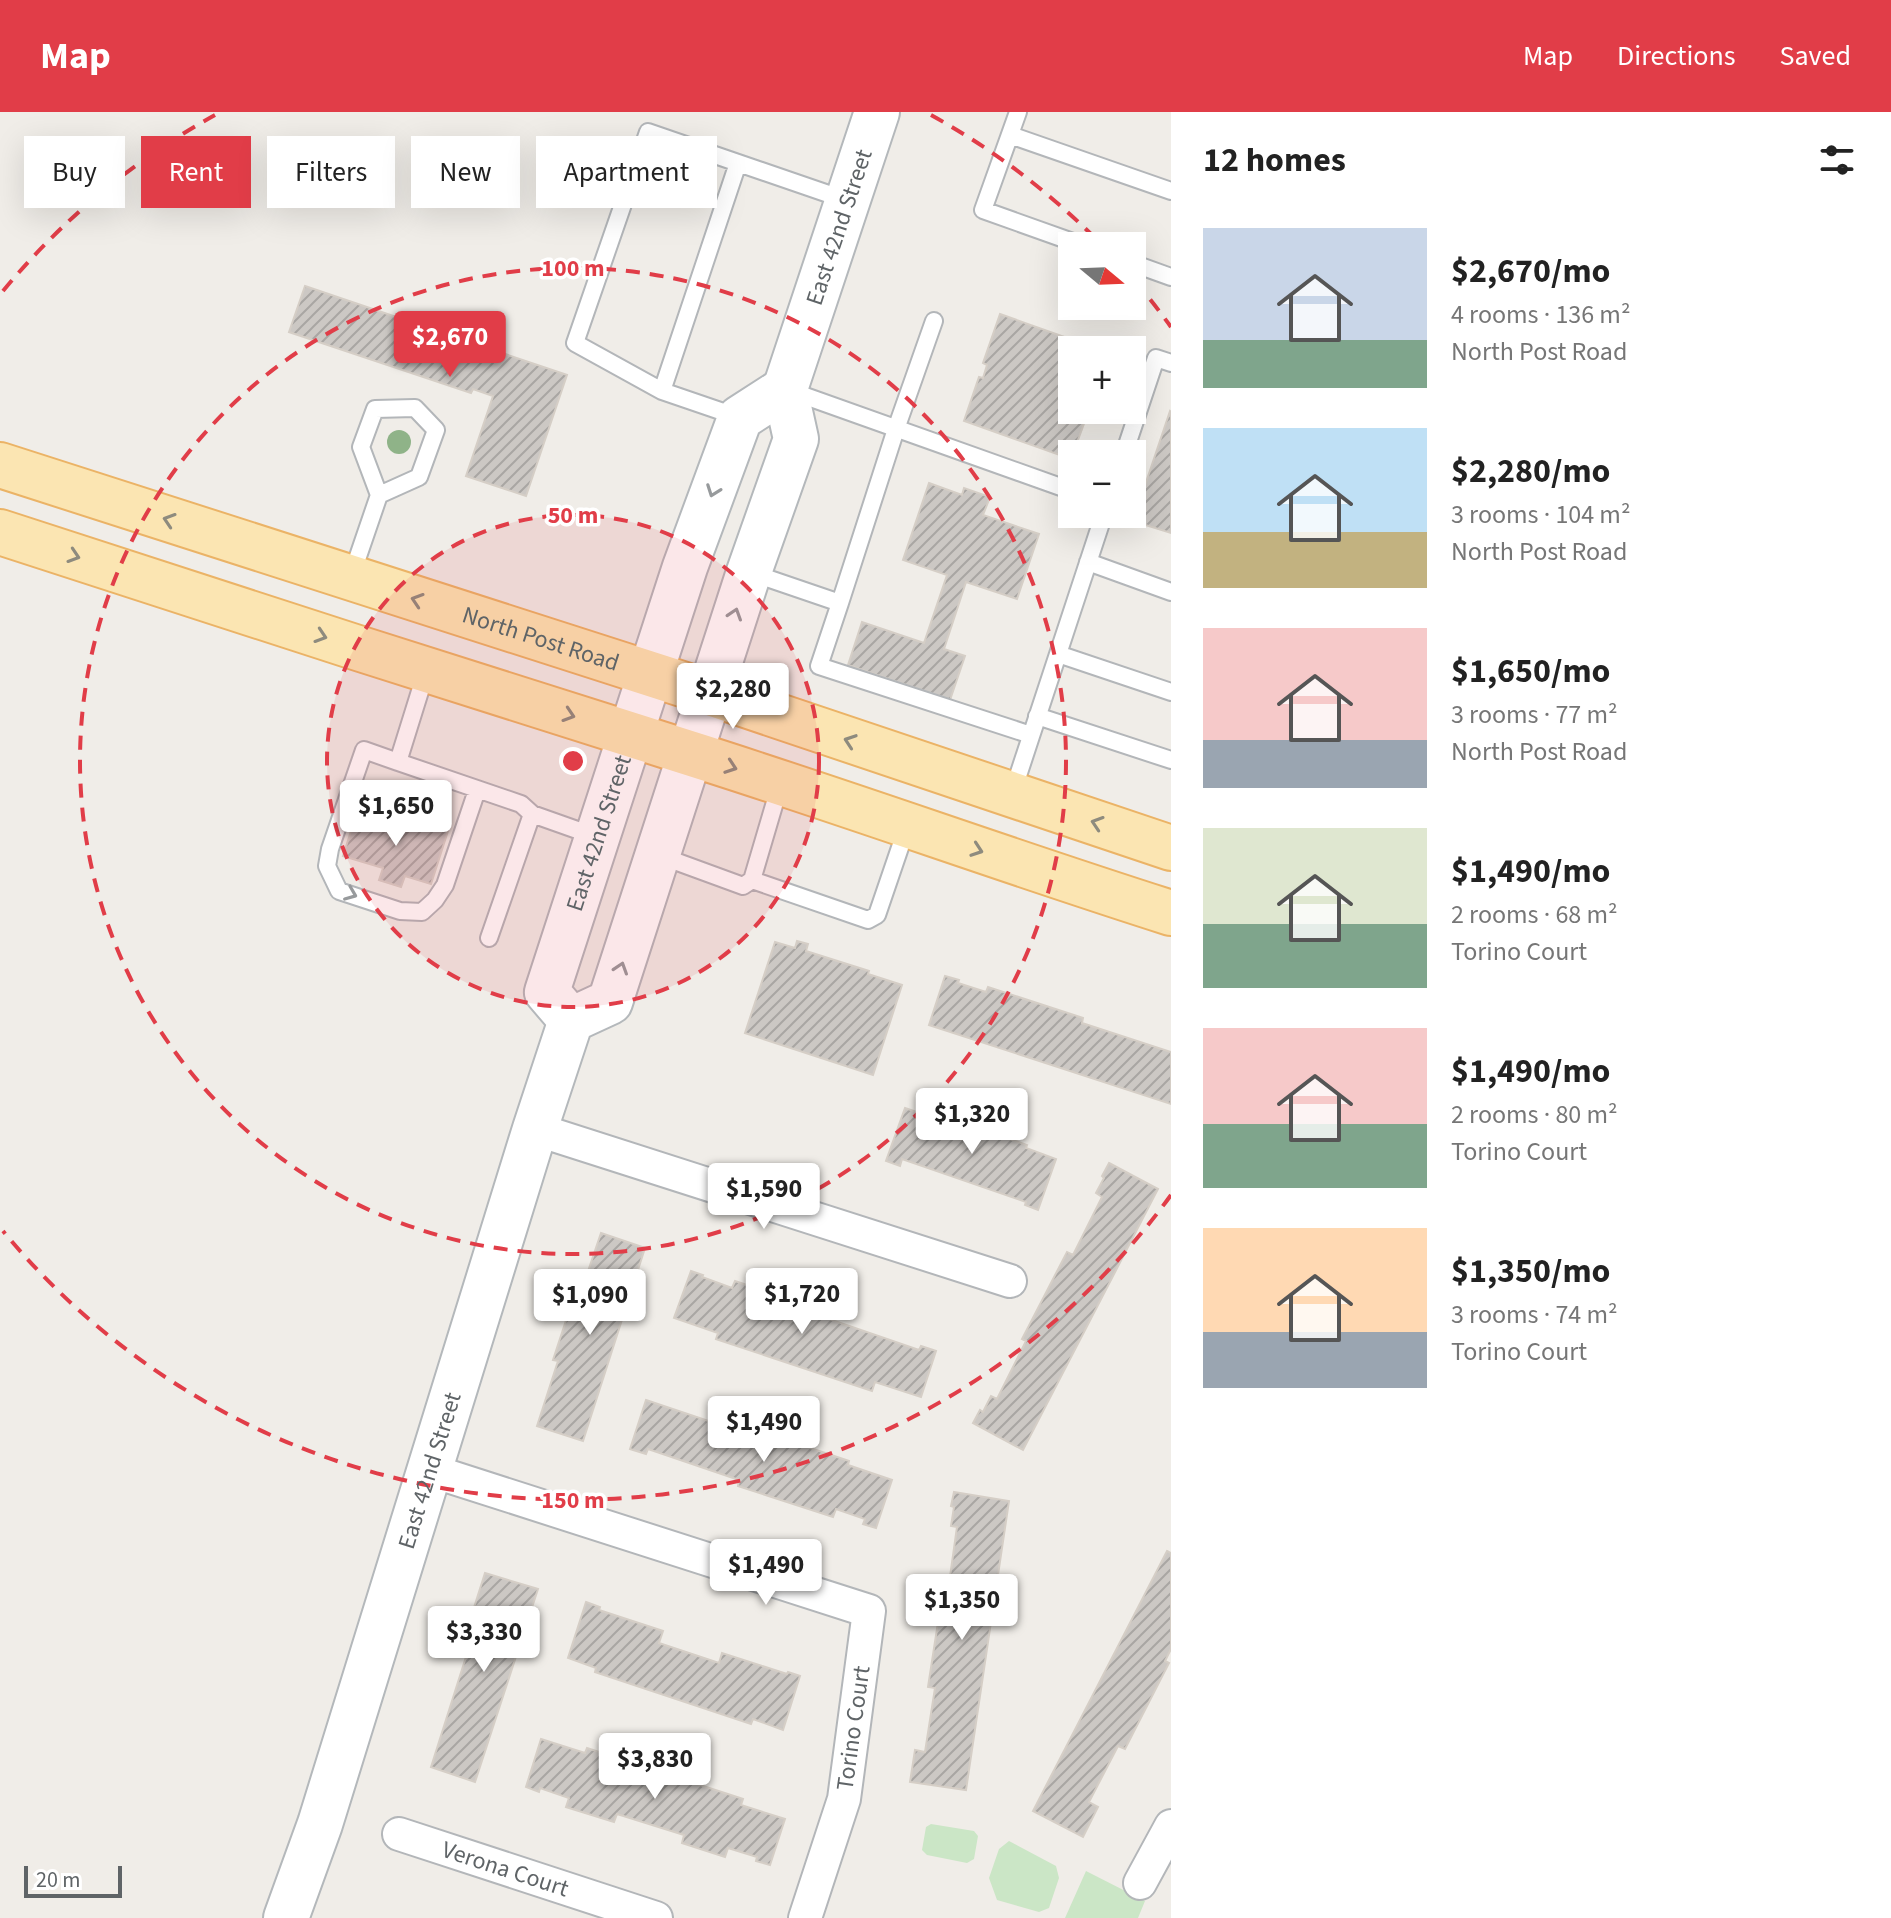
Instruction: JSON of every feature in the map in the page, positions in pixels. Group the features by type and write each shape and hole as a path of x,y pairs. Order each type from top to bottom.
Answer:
{"main road":[{"name":"North Post Road","path":"0,465 710,693 1171,848"},
{"path":"0,532 690,753 1171,913"}],"street":[{"name":"East 42nd Street","path":"785,389 877,112"},
{"path":"571,1020 610,1002 749,572 796,439 785,389 740,418"},
{"name":"East 42nd Street","path":"286,1918 320,1824 571,1020 547,992 685,567 740,418"},
{"path":"535,1129 1010,1281"},
{"name":"Torino Court","path":"429,1470 869,1611 844,1799 805,1918"},
{"path":"1140,1883 1171,1826"},
{"name":"Verona Court","path":"399,1834 656,1918"}],"lane":[{"path":"1018,112 983,210 1058,237"},
{"path":"740,418 662,391 575,343 648,132 848,200"},
{"path":"1010,135 1171,191"},
{"path":"662,391 738,163"},
{"path":"1146,268 1171,277"},
{"path":"934,321 819,666 1031,735"},
{"path":"1129,440 1156,358 1171,363"},
{"path":"785,389 1058,486"},
{"path":"350,579 379,495 361,447 375,409 415,408 436,430 419,477 379,495"},
{"path":"1012,795 1099,528"},
{"path":"1088,562 1171,592"},
{"path":"749,572 840,603"},
{"path":"1058,654 1171,692"},
{"path":"398,762 426,670"},
{"path":"1037,716 1171,760"},
{"path":"477,790 445,885 422,912 400,911 339,891 327,866 330,849 364,750 521,804 532,814 597,837"},
{"path":"657,855 743,886 752,880 781,784"},
{"path":"489,938 532,814"},
{"path":"752,880 868,920 877,915 908,826"}],"green space":[{"path":"931,1824 974,1831 978,1836 974,1859 967,1863 927,1855 922,1850 926,1827"},
{"path":"1009,1841 1056,1866 1059,1878 1049,1908 1039,1912 997,1900 989,1878 999,1849"},
{"path":"1086,1871 1145,1901 1138,1918 1065,1918"}],"building":[{"path":"305,286 567,375 526,496 466,476 493,396 473,389 471,393 289,332"},
{"path":"1000,314 1062,336 1058,336 1058,424 1084,424 1078,440 1058,440 1058,454 964,421 979,377 983,378 987,365 983,363"},
{"path":"1170,411 1171,533 1146,525 1146,482"},
{"path":"929,483 962,495 964,488 990,497 983,515 1039,534 1017,599 966,582 944,649 965,656 950,700 848,665 862,622 924,643 947,575 903,560"},
{"path":"358,809 420,829 422,823 448,831 431,884 405,876 401,887 379,880 383,868 343,856"},
{"path":"797,941 808,944 806,951 902,985 873,1075 745,1033 775,942 795,948"},
{"path":"945,976 986,992 988,987 1083,1018 1082,1023 1171,1052 1171,1104 929,1025"},
{"path":"905,1108 934,1118 936,1113 1027,1145 1026,1148 1056,1159 1038,1210 1025,1205 1026,1202 902,1159 900,1166 886,1161"},
{"path":"1109,1163 1158,1189 1023,1450 973,1423 991,1396 997,1399 1026,1341 1022,1339 1067,1252 1073,1255 1102,1197 1096,1193"},
{"path":"601,1233 645,1248 583,1441 537,1426 558,1361 553,1360 574,1296 579,1298"},
{"path":"691,1271 732,1288 735,1281 828,1312 826,1318 919,1350 921,1346 936,1351 921,1397 875,1382 872,1391 716,1339 718,1333 674,1318"},
{"path":"646,1400 756,1437 757,1430 849,1461 848,1465 892,1480 876,1528 863,1524 865,1519 836,1509 833,1517 738,1486 739,1480 648,1449 646,1454 630,1449"},
{"path":"954,1492 1009,1501 966,1790 910,1782 915,1750 925,1752 935,1688 928,1687 943,1590 948,1591 957,1527 951,1526"},
{"path":"1167,1551 1171,1553 1171,1649 1165,1661 1169,1663 1125,1749 1118,1746 1089,1802 1098,1807 1083,1837 1033,1811"},
{"path":"485,1573 538,1589 475,1782 431,1767 471,1641 464,1639"},
{"path":"586,1602 600,1607 599,1610 663,1631 659,1643 719,1663 722,1653 800,1676 783,1730 753,1719 751,1724 595,1672 596,1668 568,1658"},
{"path":"541,1739 585,1753 587,1748 743,1799 741,1805 785,1819 770,1865 756,1861 757,1857 728,1848 725,1857 682,1843 684,1835 617,1814 614,1822 566,1807 569,1798 540,1788 539,1792 526,1787"}]}
